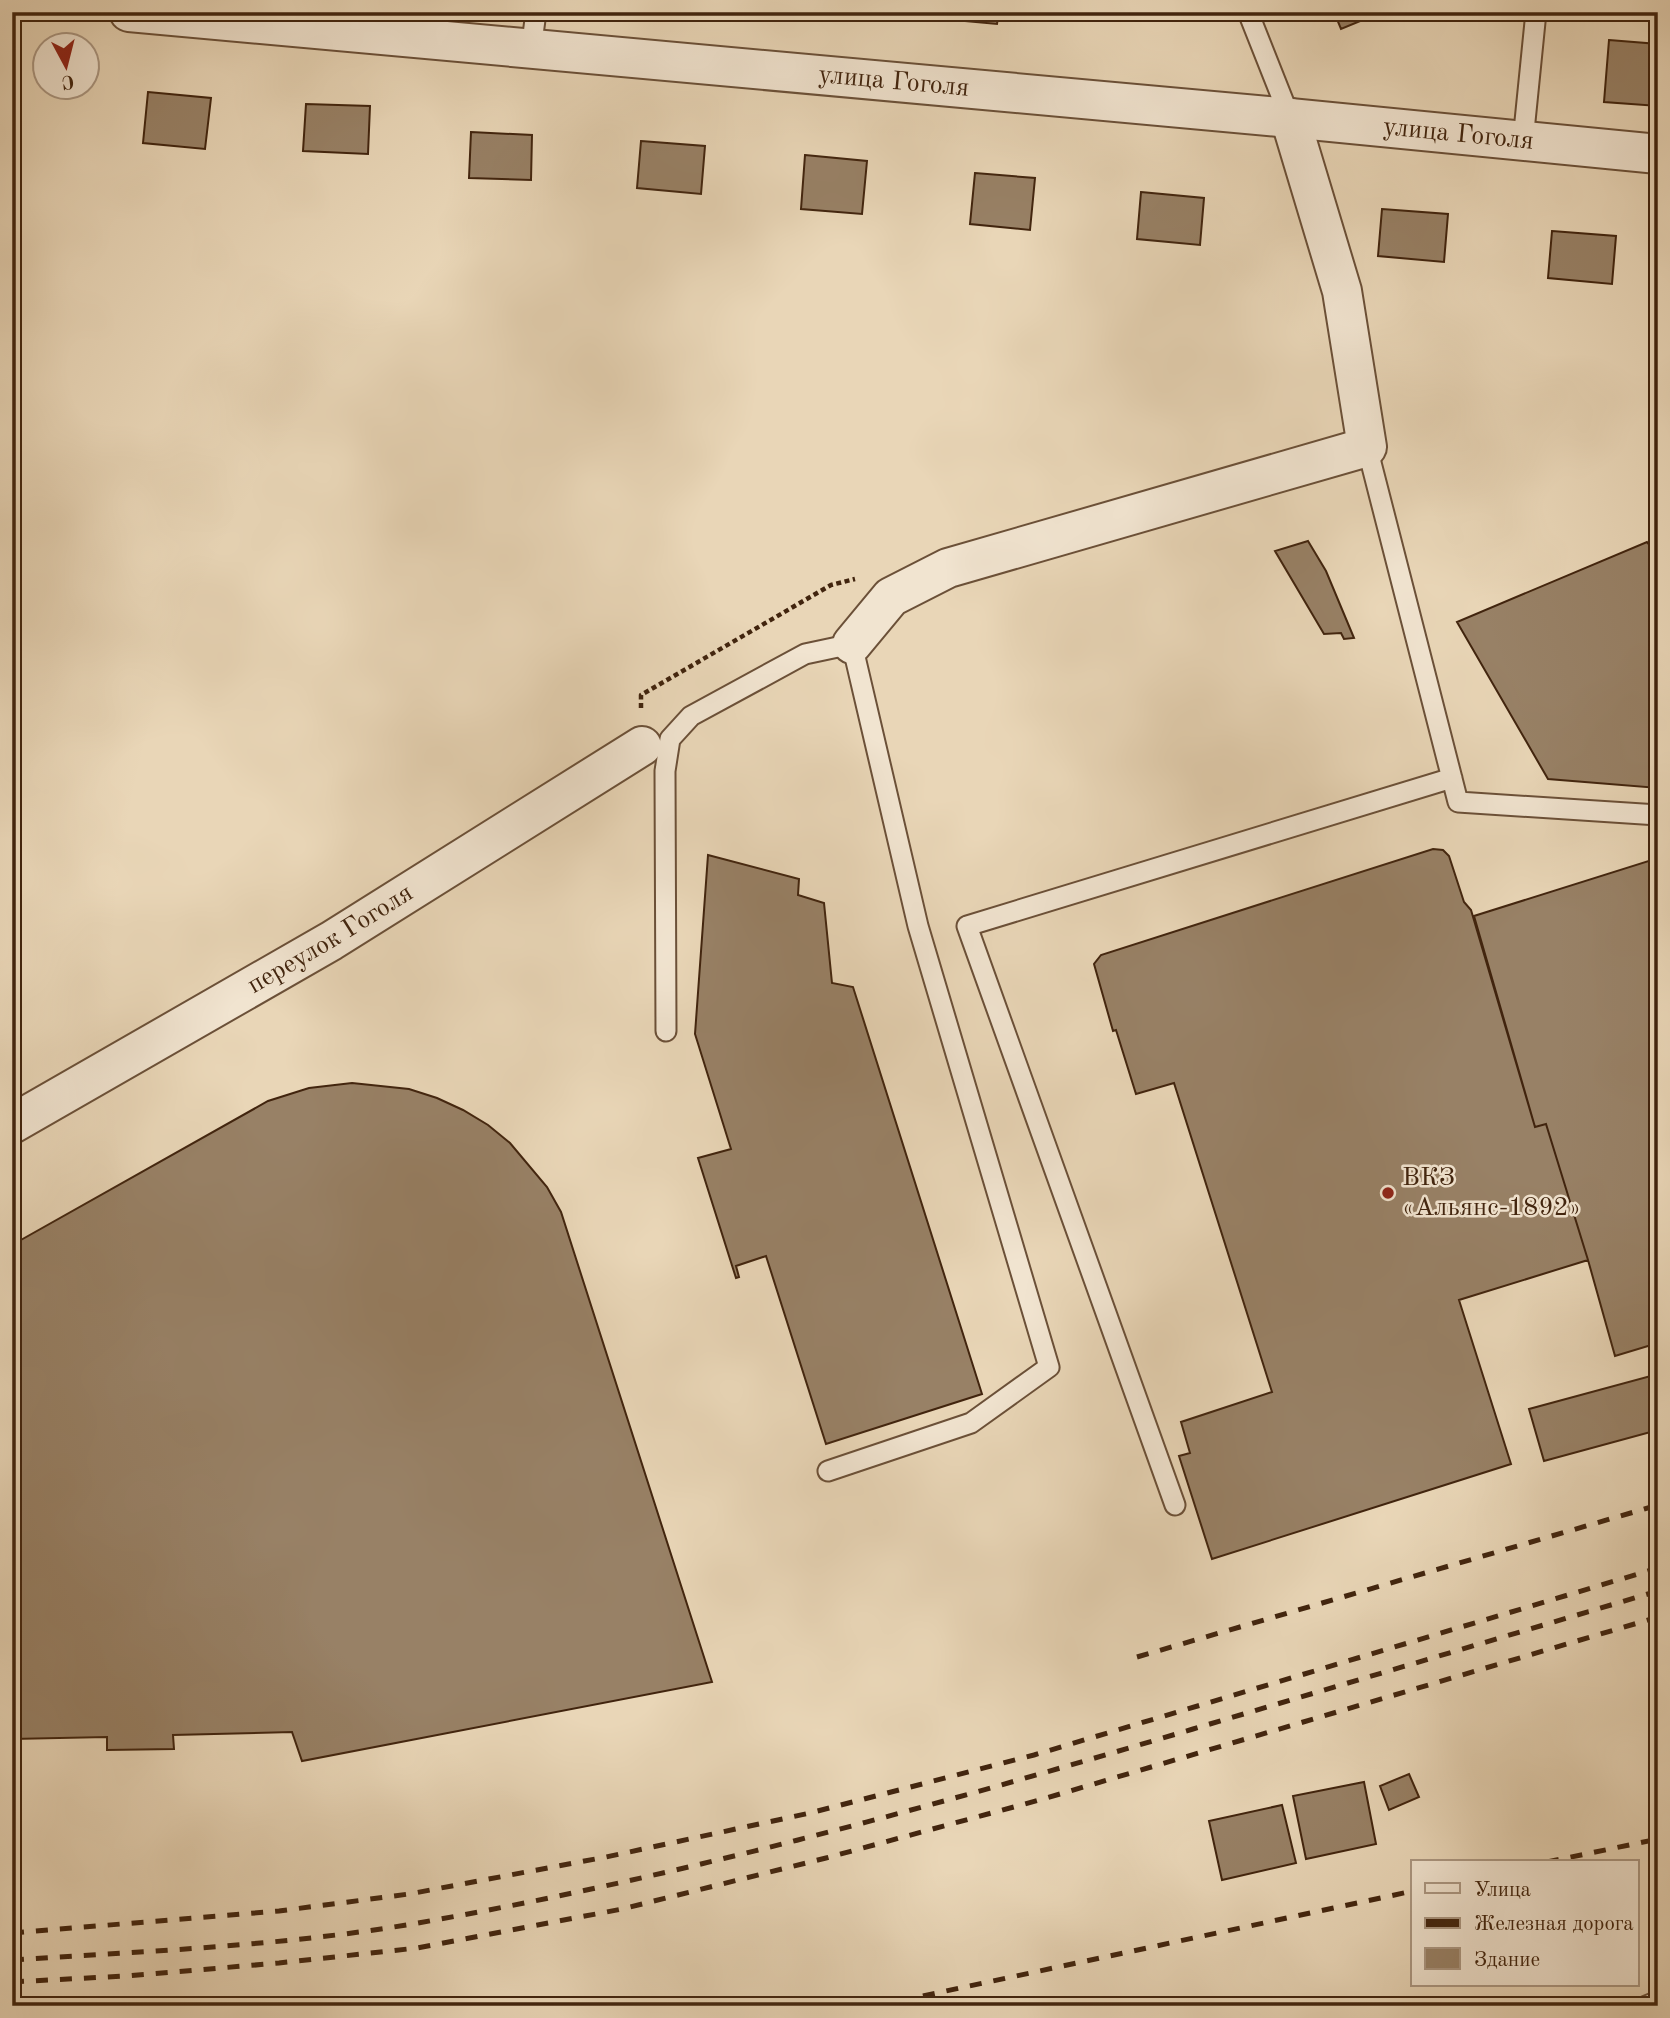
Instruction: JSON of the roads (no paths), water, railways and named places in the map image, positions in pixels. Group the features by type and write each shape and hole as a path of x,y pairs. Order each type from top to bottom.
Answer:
{"street":[{"name":"улица Гоголя","path":"129,12 1658,154"},
{"path":"852,644 891,597 948,568 1367,447 1342,291 1290,118"},
{"name":"переулок Гоголя","path":"12,1124 331,942 642,746"}],"lane":[{"path":"531,50 536,12"},
{"path":"1248,12 1290,118"},
{"path":"1523,141 1535,12"},
{"path":"1367,447 1458,802 1658,815"},
{"path":"666,1031 665,771 670,739 691,716 805,654 852,644 918,926 1049,1367 971,1423 828,1471"},
{"path":"1175,1505 967,926 1452,778"},
{"path":"1646,2006 1658,2001"}],"railway":[{"path":"1137,1657 1658,1505"},
{"path":"12,1933 279,1911 409,1894 606,1857 810,1813 1034,1755 1658,1568"},
{"path":"12,1960 216,1947 368,1931 516,1905 614,1884 905,1812 1658,1591"},
{"path":"12,1982 126,1976 417,1948 622,1909 826,1858 1043,1799 1658,1617"},
{"path":"1557,1860 1658,1839"},
{"path":"876,2006 1411,1891"}],"place":[{"name":"ВКЗ «Альянс-1892»","path":"1388,1193"}]}
